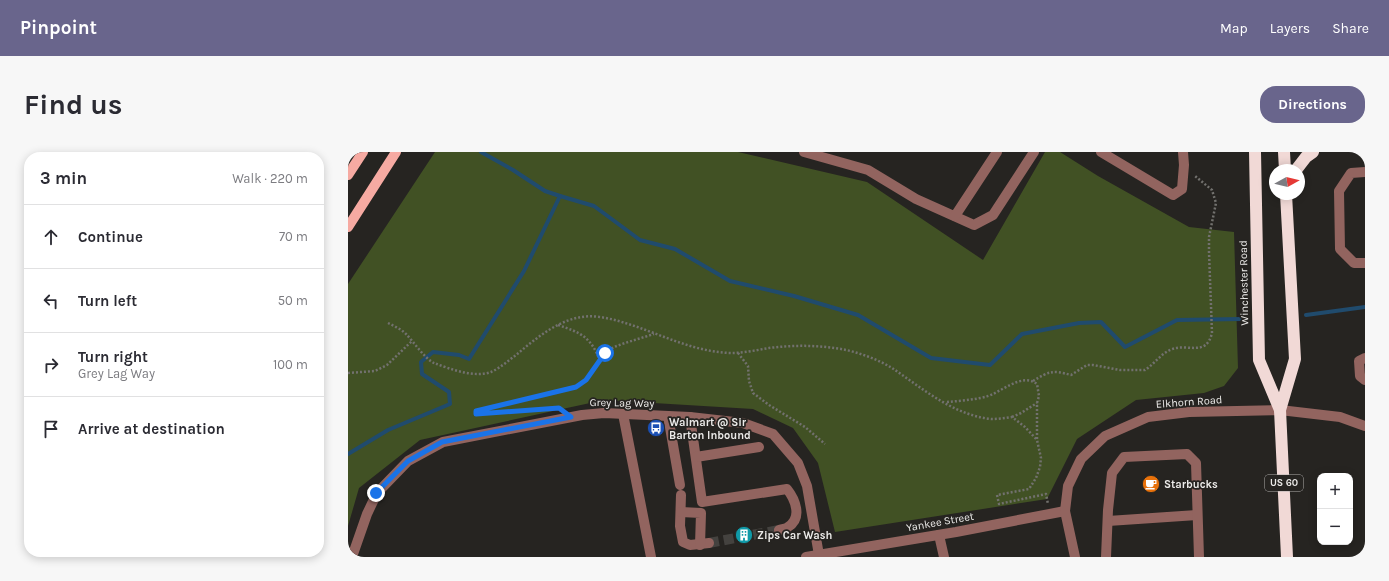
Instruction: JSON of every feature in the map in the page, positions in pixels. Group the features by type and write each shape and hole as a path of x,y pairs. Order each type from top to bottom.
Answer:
{"highway":[{"name":"Winchester Road","path":"1255,152 1259,360 1280,410"},
{"path":"1284,152 1285,164"},
{"path":"1300,164 1306,156 1313,152"},
{"name":"Winchester Road","path":"1286,200 1295,359 1280,410 1287,557"}],"main road":[{"path":"348,175 363,152"},
{"path":"348,226 396,152"}],"street":[{"path":"804,152 868,170 916,199 974,225 993,215 1034,152"},
{"path":"955,216 997,152"},
{"path":"1101,152 1173,195 1182,189 1184,165 1183,152"},
{"path":"1365,172 1351,173 1339,191 1340,249 1354,263 1365,263"},
{"path":"1365,358 1359,361 1360,376 1365,380"},
{"name":"Elkhorn Road","path":"1075,557 1065,511 1068,486 1081,459 1105,436 1148,417 1189,412 1280,410 1340,417 1365,426"},
{"name":"Grey Lag Way","path":"352,557 376,493 408,461 442,442 582,415 604,413 668,416 743,423 773,434 798,463 806,486 819,554"},
{"path":"623,414 651,557"},
{"path":"668,416 680,490 680,526 683,542 690,545 705,544 700,513 702,502 690,418"},
{"path":"696,457 759,447"},
{"path":"1106,557 1112,473 1124,457 1187,454 1196,463 1199,557"},
{"path":"702,502 787,489 797,504 797,512 790,526 779,530"},
{"name":"Yankee Street","path":"806,557 939,535 1065,511"},
{"path":"681,512 700,513"},
{"path":"1108,521 1197,515"},
{"path":"939,535 944,557"}],"path":[{"path":"945,402 985,397 1022,381 1033,380 1047,372 1060,372 1071,375 1087,365 1120,370 1145,370 1167,351 1172,349 1198,348 1205,346 1210,341 1212,332 1209,252 1216,203 1212,190 1184,165"},
{"path":"388,323 404,332 432,362 453,370 472,374 490,372 507,362 545,332 558,325 569,320 597,316 614,319 680,344 732,353 805,345 841,349 873,358 935,398 978,416 992,419 1012,417 1037,403"},
{"path":"558,325 583,335 591,342 600,360"},
{"path":"544,409 476,414 476,411 576,387 586,380 605,353 614,347 654,334"},
{"path":"348,373 375,371 388,365 412,341"},
{"path":"738,352 748,366 749,381 753,393 769,405 805,427 825,444"},
{"path":"1033,380 1038,384 1039,390 1037,403 1037,440 1041,458 1040,467 1036,478 1029,489 997,495 999,504 1046,494 1050,514"},
{"path":"1012,417 1025,427 1037,440"}],"green space":[{"path":"435,152 738,152 867,182 983,260 1045,152 1060,152 1098,176 1189,227 1234,232 1238,368 1224,386 1204,393 1136,400 1077,439 1047,499 835,532 818,463 793,428 753,409 604,400 420,440 359,488 348,526 348,284"}],"waterway":[{"path":"481,152 513,170 545,191 560,196"},
{"path":"348,454 388,430 450,404 449,392 422,374 421,362 433,352 459,355 469,359 524,271 560,196 594,206 640,240 675,249 730,281 794,296 858,315 931,358 990,365 1022,334 1079,323 1101,322 1125,347 1177,320 1241,319"},
{"path":"1306,315 1365,307"}],"tunnel":[{"path":"709,543 779,530"}],"place":[{"name":"Walmart @ Sir Barton Inbound","path":"656,428"},
{"name":"Starbucks","path":"1151,484"},
{"name":"Zips Car Wash","path":"744,535"}],"route":[{"path":"376,493 408,461 442,442 571,417 559,408 476,414 476,411 576,387 586,380 605,353"}]}
